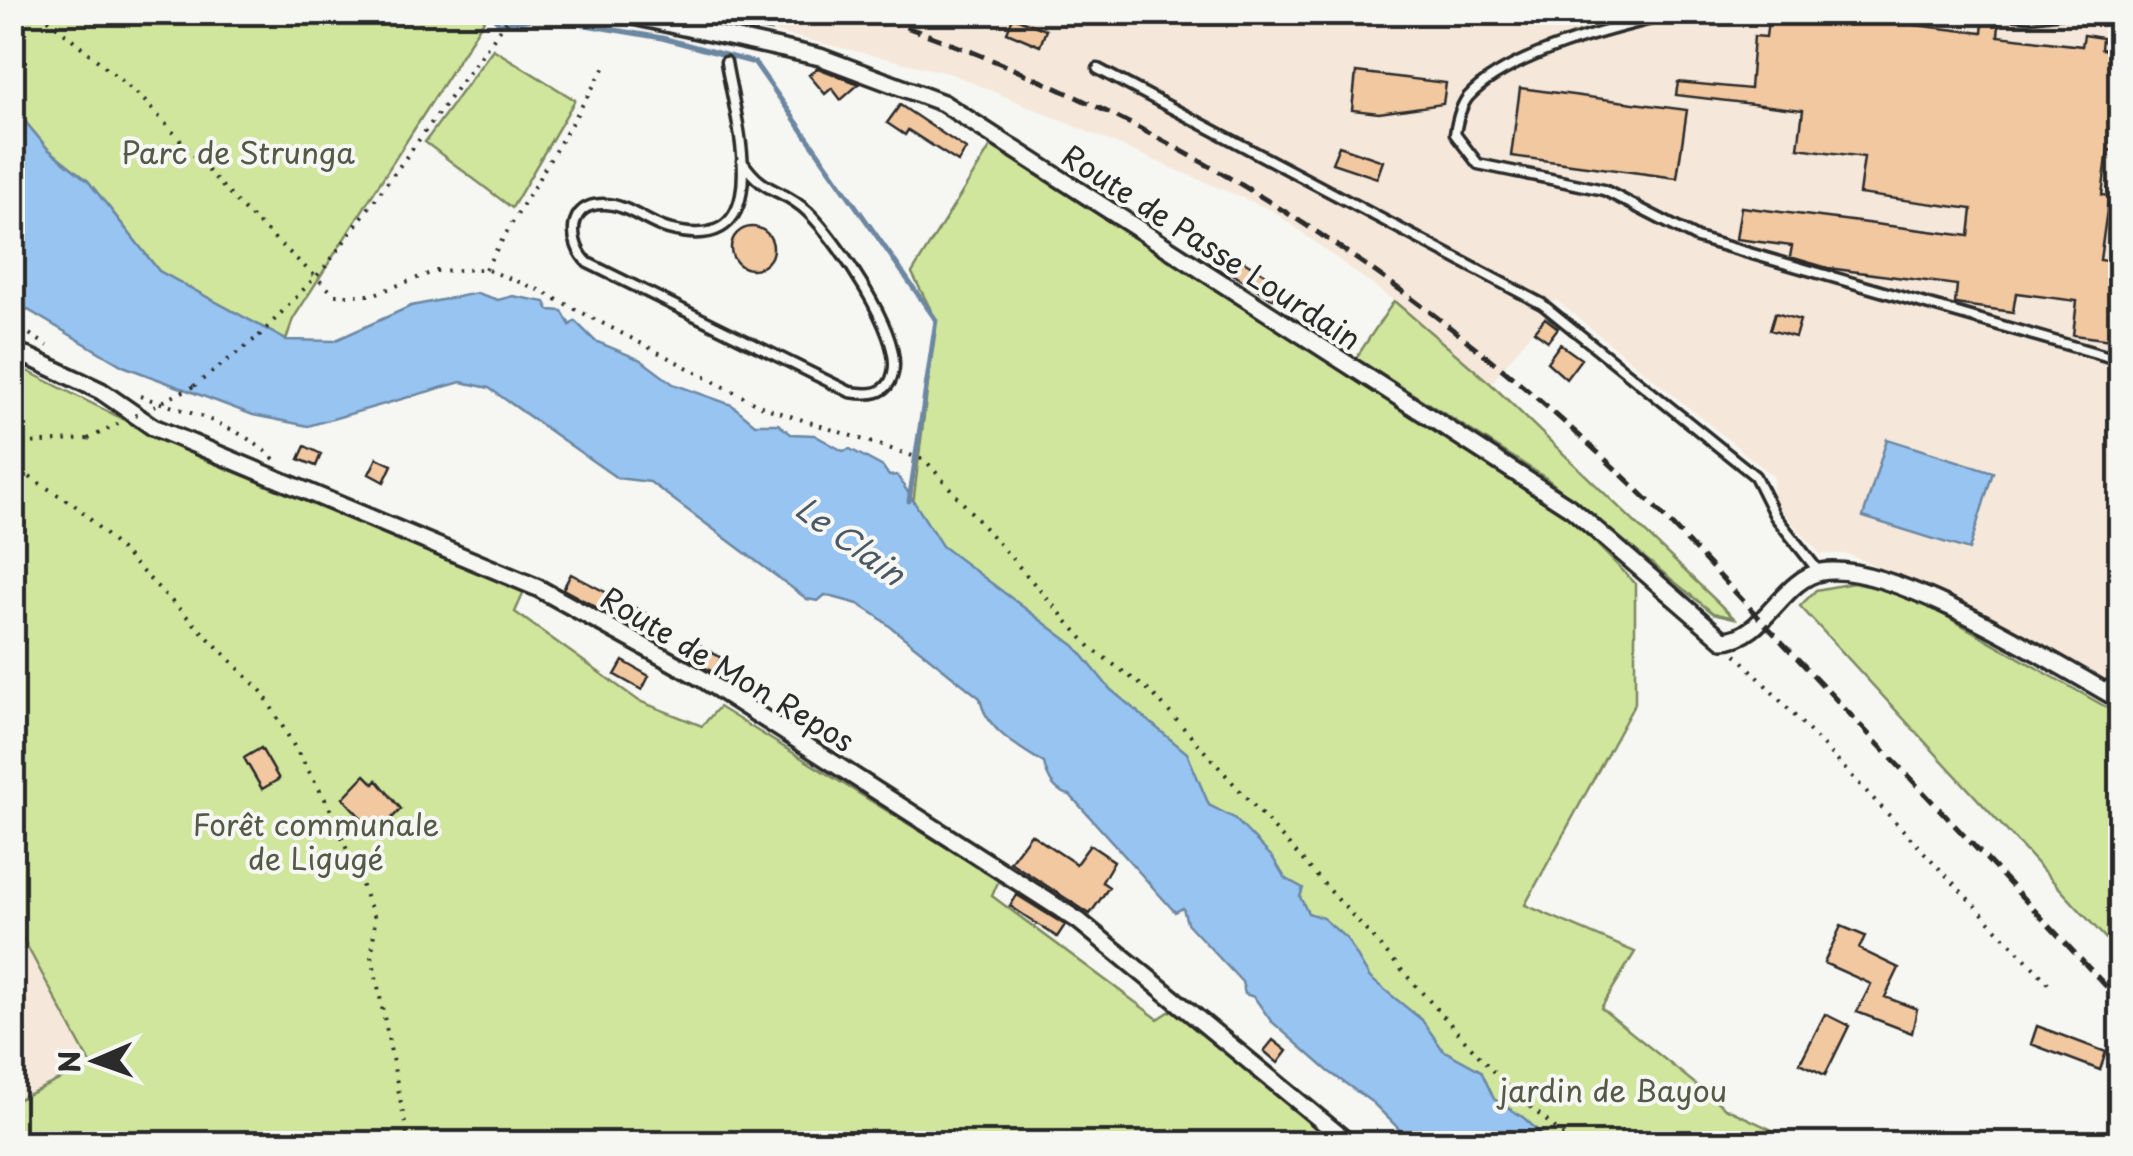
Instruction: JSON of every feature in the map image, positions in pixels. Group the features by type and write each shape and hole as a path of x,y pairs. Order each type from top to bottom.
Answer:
{"street":[{"name":"Route de Passe Lourdain","path":"615,12 820,57 943,103 1572,508 1722,640"},
{"name":"Route de Mon Repos","path":"12,349 101,391 154,427 538,588 700,678 1079,921 1350,1144"},
{"path":"1722,640 1737,637 1802,580 1819,572 1883,577 2120,700"}],"lane":[{"path":"1680,12 1565,42 1496,78 1468,98 1458,117 1454,134 1462,148 1478,164 1604,190 1697,238 2120,360"},
{"path":"1986,12 2030,16 2063,12"},
{"path":"726,62 742,161 744,190 738,212 720,229 702,236 664,228 622,207 602,204 586,208 576,218 572,235 576,251 588,264 850,392 869,396 884,390 892,379 896,358 889,330 808,212 757,184 742,161"},
{"path":"1098,69 1542,304 1756,476 1775,516 1819,572"},
{"path":"2100,689 2120,681"}],"path":[{"path":"40,12 142,98 244,209 335,295 372,295 436,271 485,269 535,288 763,407 924,460 1090,647 1152,693 1508,1088 1574,1144"},
{"path":"12,444 88,439 194,386 290,308 513,12"},
{"path":"1214,12 1222,26 1227,26"},
{"path":"485,269 606,66"},
{"path":"12,323 53,350"},
{"path":"131,393 204,417 262,448 276,461"},
{"path":"12,466 80,508 264,693 329,806 375,918 372,956 408,1144"},
{"path":"1722,640 2052,988"}],"shaded area":[{"path":"752,13 2120,13 2120,692 1886,570 1847,554 1820,554 1772,500 1774,477 1556,300 1491,384 1394,301 1273,211 952,74 770,31"},
{"path":"12,920 91,1065 13,1102 12,1102"}],"green space":[{"name":"Parc de Strunga","path":"489,12 293,319 286,340 159,271 88,181 48,149 13,107 12,13"},
{"path":"681,13 752,13 770,31"},
{"path":"493,49 575,100 512,208 425,142"},
{"name":"jardin de Bayou","path":"991,146 1571,518 1635,583 1635,703 1525,905 1635,952 1601,1008 1725,1108 1800,1143 1518,1143 906,560 936,320 912,273"},
{"path":"1394,301 1491,384 1734,618 1713,613 1546,478 1356,358"},
{"name":"Forêt communale de Ligugé","path":"13,364 203,459 524,592 515,612 639,701 702,726 719,707 999,880 992,896 1158,1019 1175,1008 1334,1143 13,1144 12,1102 91,1065 13,920"},
{"path":"1853,583 1905,593 2120,715 2120,954 1800,606 1816,590"}],"water":[{"name":"Le Clain","path":"13,107 48,149 88,181 159,271 286,340 334,341 411,306 477,293 498,300 513,296 545,302 549,310 562,311 570,325 575,321 595,341 641,360 673,384 732,405 755,424 778,424 791,434 814,435 843,451 850,449 883,467 889,476 897,475 942,546 1075,646 1110,689 1187,753 1209,805 1234,818 1273,858 1285,878 1303,888 1300,897 1308,913 1323,918 1347,939 1370,978 1422,1020 1443,1050 1481,1071 1494,1099 1523,1117 1551,1143 1413,1143 1373,1103 1328,1071 1271,1021 1254,997 1245,994 1242,982 1187,923 1183,908 1175,912 1070,795 1056,787 1044,763 996,728 980,698 858,604 825,595 818,601 807,599 650,482 617,478 489,388 461,382 308,426 253,415 123,366 13,301"},
{"path":"1887,439 1993,472 1969,550 1863,517"}],"building":[{"path":"1769,12 1822,12 1899,22 1900,12 1916,12 1914,25 1982,33 1983,22 1999,24 1998,36 2082,46 2084,35 2102,38 2101,49 2120,52 2120,152 2108,150 2102,195 2109,196 2100,260 2120,263 2119,341 2073,335 2077,301 2016,293 2013,312 1955,304 1957,285 1828,268 1790,257 1792,246 1736,239 1741,207 1969,236 1972,209 1859,194 1864,157 1798,148 1803,110 1676,95 1678,82 1750,89 1754,36 1766,37"},
{"path":"1013,17 1046,30 1040,46 1007,32"},
{"path":"818,68 859,84 841,100 832,88 825,94 809,75"},
{"path":"1356,72 1446,83 1443,104 1379,113 1352,110"},
{"path":"1520,88 1687,110 1677,178 1511,156"},
{"path":"900,105 966,149 958,162 908,130 905,135 887,123"},
{"path":"1339,146 1383,161 1377,178 1332,163"},
{"path":"752,227 767,233 773,248 767,263 752,269 737,263 731,248 737,233"},
{"path":"1239,258 1282,285 1273,299 1231,273"},
{"path":"1775,313 1800,320 1795,337 1770,330"},
{"path":"1545,318 1558,328 1548,341 1534,331"},
{"path":"1560,344 1581,359 1566,379 1547,362"},
{"path":"305,446 321,454 316,466 299,459"},
{"path":"377,458 392,465 384,482 369,474"},
{"path":"571,574 647,614 638,630 563,589"},
{"path":"700,645 721,658 713,672 691,660"},
{"path":"623,661 649,676 642,690 615,675"},
{"path":"261,748 279,779 262,789 244,758"},
{"path":"365,775 374,784 377,780 401,809 376,834 343,798"},
{"path":"1031,834 1076,864 1090,845 1114,861 1102,882 1109,887 1090,914 1010,862"},
{"path":"1017,895 1065,925 1057,937 1010,906"},
{"path":"1841,926 1865,936 1859,949 1899,968 1885,997 1917,1009 1912,1033 1857,1012 1871,984 1824,963"},
{"path":"1825,1014 1849,1026 1825,1075 1800,1063"},
{"path":"2037,1026 2106,1052 2100,1070 2031,1044"},
{"path":"1273,1040 1287,1051 1278,1063 1264,1051"}],"waterway":[{"path":"489,12 500,24 533,19 562,21 662,38 755,63 936,320 909,501"}],"railway":[{"path":"862,12 973,52 1081,99 1185,152 1285,211 1381,276 1474,347 1564,422 1651,503 2120,1001"}]}
